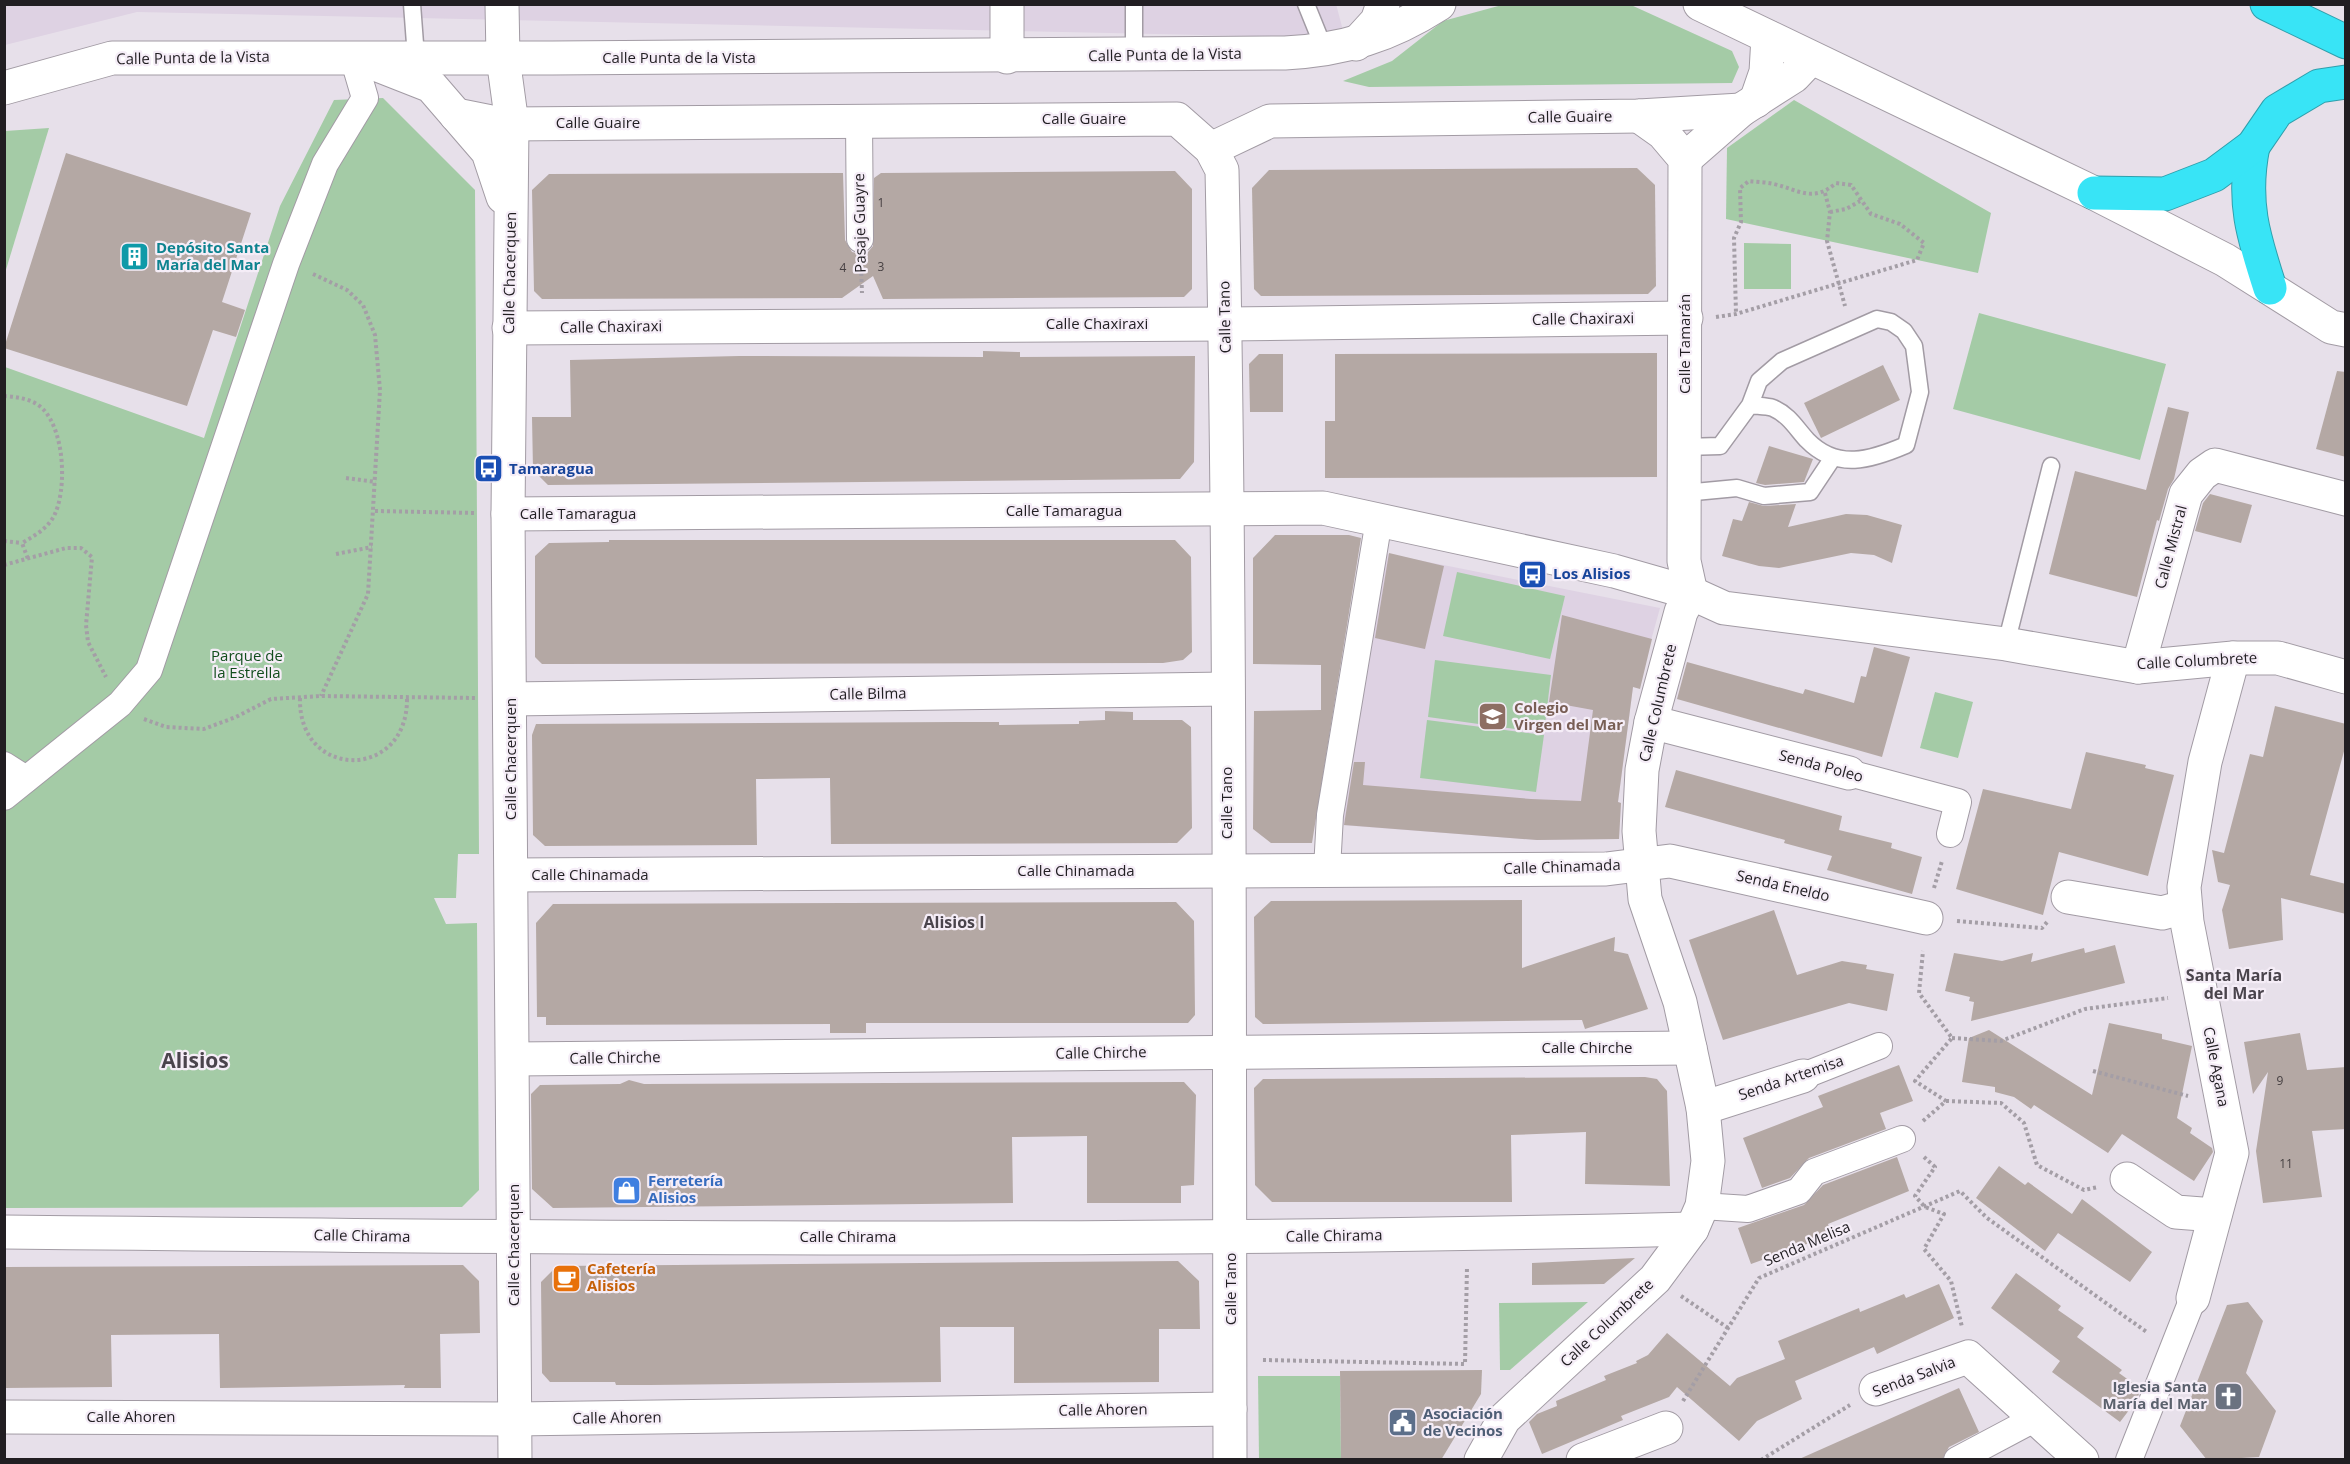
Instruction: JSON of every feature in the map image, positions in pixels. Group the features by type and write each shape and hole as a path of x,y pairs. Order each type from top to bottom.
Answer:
{"highway":[{"path":"2267,4 2346,42"},
{"path":"2094,193 2165,194 2214,175 2253,146 2277,111 2319,86 2346,82"},
{"path":"2253,146 2248,171 2247,201 2256,244 2270,288"}],"street":[{"name":"Calle Chacerquen","path":"502,4 503,58 512,124 508,514 515,1460"},
{"path":"1007,4 1007,57"},
{"path":"1341,48 1377,21 1383,4"},
{"name":"Calle Punta de la Vista","path":"4,88 112,58 1007,57 1341,48 1415,19 1438,4"},
{"path":"1700,4 2094,193 2225,260 2331,327 2346,330"},
{"path":"1748,106 1766,72 1768,38"},
{"path":"353,57 431,86 488,152 511,218"},
{"path":"4,797 120,704 149,670 286,264 325,164 365,98 353,57"},
{"path":"456,114 451,86 462,58"},
{"path":"1639,116 1663,133 1685,159 1748,106 1794,76 1811,58"},
{"name":"Calle Guaire","path":"456,114 512,124 1177,119 1211,149 1270,121 1639,116 1748,106"},
{"name":"Pasaje Guayre","path":"859,121 860,239"},
{"name":"Calle Tano","path":"1211,149 1222,170 1225,324 1231,1051 1230,1460"},
{"name":"Calle Tamarán","path":"1685,159 1684,561 1691,593"},
{"name":"Calle Chaxiraxi","path":"509,328 1225,324 1686,318"},
{"name":"Calle Mistral","path":"2138,667 2186,494 2202,474 2214,465 2346,499"},
{"name":"Calle Tamaragua","path":"508,514 1323,508 1614,571 1691,593"},
{"path":"1327,869 1330,815 1379,520"},
{"name":"Calle Tamaragua","path":"1614,571 1656,570 1674,567 1684,561"},
{"name":"Calle Columbrete","path":"1481,1460 1504,1419 1655,1279 1697,1217 1708,1161 1703,1108 1680,1002 1645,899 1640,863 1642,771 1651,722 1681,612 1691,593 1724,609 2006,644 2138,667 2233,658 2278,658 2346,677"},
{"name":"Calle Agana","path":"2193,1298 2232,1153 2184,907 2184,887 2205,762 2233,658"},
{"name":"Calle Bilma","path":"510,699 1227,689"},
{"name":"Senda Poleo","path":"1651,722 1958,802 1950,834"},
{"path":"4,765 26,779"},
{"name":"Senda Eneldo","path":"1640,863 1670,861 1926,918"},
{"name":"Calle Chinamada","path":"512,875 1605,869 1640,863"},
{"path":"2068,897 2162,913 2184,907"},
{"name":"Senda Artemisa","path":"1703,1108 1803,1076 1879,1047"},
{"name":"Calle Chirche","path":"513,1059 1690,1048"},
{"path":"1697,1217 1748,1209 1799,1191 1814,1172 1902,1139"},
{"path":"2127,1179 2176,1212 2216,1215"},
{"name":"Calle Chirama","path":"4,1232 514,1237 1231,1238 1467,1233 1697,1217"},
{"path":"2129,1460 2193,1298"},
{"name":"Senda Salvia","path":"1876,1389 1968,1357 2082,1460"},
{"name":"Calle Ahoren","path":"4,1417 515,1419 1230,1408"},
{"path":"1957,1460 2036,1418"},
{"path":"1583,1460 1666,1428"}],"lane":[{"path":"412,4 416,57"},
{"path":"1134,4 1134,55"},
{"path":"1306,4 1341,48"},
{"path":"1684,447 1719,446 1750,405 1759,381 1782,361 1853,329 1877,319 1891,322 1904,331 1914,346 1920,392 1906,445 1880,457 1856,460 1832,459 1809,442 1788,416 1772,408 1750,405"},
{"path":"1684,493 1737,488 1764,496 1810,492 1832,459"},
{"path":"2006,644 2051,466"}],"path":[{"path":"1686,318 1736,314 1917,260 1924,243 1900,224 1871,214 1851,185 1836,183 1825,193 1798,194 1773,184 1749,181 1740,188 1741,222 1734,238 1736,314"},
{"path":"1825,193 1830,212 1827,241 1837,284 1853,329"},
{"path":"1830,212 1846,209 1860,201"},
{"name":"Pasaje Guayre","path":"860,239 864,325"},
{"path":"286,264 347,290 363,305 375,335 380,390 375,510 368,594 321,696"},
{"path":"4,396 22,397 43,409 55,431 62,461 61,493 53,517 40,532 22,543 4,541"},
{"path":"346,478 376,482"},
{"path":"375,510 508,514"},
{"path":"22,543 28,559"},
{"path":"336,554 372,547"},
{"path":"4,566 66,548 81,548 92,557 93,569 86,625 88,642 120,704 145,720 165,727 204,729 236,717 272,699 321,696 510,699"},
{"path":"300,698 303,724 313,741 329,754 354,760 380,754 399,736 405,723 408,697"},
{"path":"1950,834 1926,918 2042,928 2068,897"},
{"path":"1952,1038 2001,1041 2085,1009 2201,993"},
{"path":"2093,1071 2223,1106"},
{"path":"1946,1101 2001,1103 2024,1123 2037,1165 2084,1191 2127,1179"},
{"name":"Senda Melisa","path":"1666,1428 1759,1278 1960,1191 1987,1218 2173,1350"},
{"path":"1230,1360 1465,1364 1467,1233"},
{"path":"1655,1279 1728,1328"},
{"name":"Senda Salvia","path":"1761,1460 1876,1389"}],"shaded area":[{"path":"1336,4 1345,38 137,12 5,45 4,5"},
{"name":"Colegio Virgen del Mar","path":"1383,553 1660,608 1642,673 1635,672 1618,802 1621,803 1619,839 1537,840 1341,825"}],"green space":[{"path":"1502,5 1631,5 1732,51 1739,67 1732,83 1369,87 1343,81 1392,61 1443,21"},
{"name":"Parque de la Estrella","path":"383,98 475,190 479,854 458,854 456,898 434,898 446,924 477,923 479,1190 462,1207 5,1208 5,367 204,438 280,206 334,100"},
{"path":"1794,100 1991,213 1978,273 1726,219 1727,148"},
{"path":"49,128 5,273 5,131"},
{"path":"1744,243 1791,244 1791,289 1744,289"},
{"path":"1979,313 2166,364 2140,460 1953,409"},
{"path":"1457,572 1565,596 1550,659 1443,636"},
{"path":"1435,660 1551,675 1544,733 1428,717"},
{"path":"1935,692 1973,702 1958,758 1920,748"},
{"path":"1427,720 1544,735 1536,792 1420,778"},
{"path":"1588,1302 1510,1370 1500,1370 1499,1303"},
{"path":"1258,1376 1340,1376 1341,1459 1259,1459"}],"building":[{"name":"Depósito Santa María del Mar","path":"66,153 251,213 222,302 245,310 236,337 213,330 187,406 4,348"},
{"path":"1637,168 1655,185 1656,286 1648,294 1261,296 1254,289 1252,188 1269,170"},
{"path":"1175,171 1192,189 1192,289 1184,297 883,299 873,276 842,298 542,299 534,291 532,190 549,174 843,173 845,240 852,252 860,254 868,252 873,246 874,178 881,173"},
{"path":"983,351 1020,352 1020,357 1195,356 1194,462 1180,479 548,485 533,470 532,417 571,417 570,360 739,356 983,357"},
{"path":"1657,353 1657,477 1325,478 1325,421 1335,421 1335,354"},
{"path":"1259,354 1283,354 1283,412 1250,412 1249,364"},
{"path":"1883,365 1900,400 1821,438 1804,403"},
{"path":"2337,371 2346,372 2346,457 2316,449"},
{"path":"2168,407 2189,412 2174,479 2168,489 2159,521 2157,520 2137,597 2049,574 2075,471 2146,490"},
{"path":"1769,446 1813,459 1804,482 1765,485 1756,483"},
{"path":"2210,494 2252,505 2241,543 2195,531 2203,503"},
{"path":"1749,502 1764,506 1796,504 1788,527 1846,514 1867,515 1902,525 1892,563 1874,555 1851,553 1779,568 1759,566 1722,556 1733,519 1742,521"},
{"path":"1275,535 1349,535 1361,538 1312,843 1271,843 1253,829 1254,711 1321,710 1321,665 1253,664 1253,558"},
{"path":"609,540 1175,540 1191,557 1192,652 1183,660 1163,663 542,664 535,657 535,556 549,543 609,542"},
{"path":"1389,553 1444,566 1425,649 1375,638"},
{"path":"1562,615 1652,639 1640,689 1633,687 1618,802 1621,803 1619,839 1537,840 1344,825 1354,762 1365,762 1363,785 1581,801 1593,710 1549,702"},
{"path":"1874,647 1910,657 1882,757 1677,699 1687,662 1803,694 1805,689 1854,703 1861,676 1866,677"},
{"path":"2275,706 2346,724 2346,744 2310,875 2346,884 2346,914 2281,898 2283,940 2229,949 2222,910 2230,885 2218,882 2212,850 2224,853 2250,754 2263,757"},
{"path":"1105,711 1133,712 1133,720 1182,720 1191,727 1192,828 1177,843 831,844 830,778 756,779 757,845 545,846 533,835 532,735 536,724 999,722 999,725 1079,724 1079,721 1105,720"},
{"path":"2086,752 2146,765 2145,768 2174,775 2148,876 2059,852 2043,915 1956,889 1983,789 2071,809"},
{"path":"1676,770 1842,816 1839,830 1892,843 1891,848 1922,857 1912,894 1827,870 1832,856 1784,843 1785,840 1665,807"},
{"path":"1522,900 1522,968 1615,937 1614,951 1628,954 1648,1009 1585,1029 1582,1020 1263,1024 1255,1017 1254,917 1271,901"},
{"path":"1176,902 1194,921 1195,1015 1188,1023 866,1023 866,1033 830,1033 830,1024 546,1025 546,1017 537,1017 536,923 553,904"},
{"path":"1774,910 1797,975 1842,961 1867,965 1866,969 1894,974 1887,1011 1849,1003 1723,1040 1689,940"},
{"path":"2115,945 2125,983 1971,1021 1974,1002 1969,1001 1970,997 1945,991 1954,953 2002,961 2033,953 2031,962 2084,948 2085,953"},
{"path":"2109,1023 2162,1034 2162,1039 2192,1046 2177,1118 2192,1128 2190,1133 2212,1148 2213,1152 2194,1181 2122,1134 2108,1153 2034,1105 2031,1109 2014,1097 1995,1092 1995,1087 1962,1082 1969,1038 1989,1030 2092,1095"},
{"path":"2300,1033 2307,1070 2346,1067 2346,1129 2312,1131 2322,1197 2263,1203 2256,1151 2268,1072 2253,1094 2244,1042"},
{"path":"1899,1065 1913,1101 1880,1113 1886,1129 1809,1158 1790,1178 1762,1188 1743,1138 1823,1107 1818,1096"},
{"path":"1645,1077 1657,1079 1667,1091 1670,1186 1585,1184 1586,1132 1511,1135 1512,1202 1272,1202 1255,1185 1254,1088 1263,1079"},
{"path":"629,1080 644,1084 1184,1082 1196,1095 1194,1185 1181,1186 1181,1203 1087,1203 1087,1136 1012,1137 1013,1203 553,1208 532,1189 531,1094 540,1085 620,1084"},
{"path":"1897,1157 1909,1191 1828,1224 1832,1235 1751,1264 1738,1228 1804,1205 1823,1185"},
{"path":"1999,1166 2025,1185 2028,1182 2072,1214 2082,1199 2152,1252 2130,1282 2058,1233 2045,1251 1976,1198"},
{"path":"1635,1258 1604,1284 1532,1285 1532,1263"},
{"path":"1178,1261 1199,1281 1200,1329 1159,1329 1159,1382 1014,1383 1014,1327 940,1327 941,1382 616,1385 615,1382 550,1382 542,1373 541,1282 557,1266"},
{"path":"463,1265 479,1281 480,1333 440,1334 441,1388 404,1388 405,1385 220,1388 219,1334 111,1335 112,1387 4,1388 4,1267"},
{"path":"2016,1273 2061,1306 2058,1310 2084,1328 2077,1337 2122,1370 2119,1373 2141,1389 2136,1401 2120,1422 2052,1372 2060,1361 1991,1308"},
{"path":"1939,1284 1954,1318 1877,1354 1874,1347 1795,1381 1802,1399 1757,1421 1739,1441 1677,1387 1669,1397 1621,1416 1623,1420 1542,1454 1529,1422 1537,1414 1557,1406 1556,1401 1606,1380 1604,1376 1637,1363 1636,1361 1648,1355 1667,1333 1730,1386 1737,1378 1785,1359 1778,1341 1859,1308 1860,1312 1904,1294 1906,1298"},
{"name":"Iglesia Santa María del Mar","path":"2248,1302 2263,1321 2246,1373 2276,1411 2259,1457 2207,1460 2180,1426 2227,1305"},
{"name":"Asociación de Vecinos","path":"1482,1370 1481,1394 1441,1460 1341,1460 1340,1371"},
{"path":"1959,1388 1979,1432 1949,1447 1942,1460 1797,1460"}],"place":[{"name":"Depósito Santa María del Mar","path":"135,257"},
{"name":"Tamaragua","path":"488,469"},
{"name":"Los Alisios","path":"1532,574"},
{"name":"Colegio Virgen del Mar","path":"1493,717"},
{"name":"Ferretería Alisios","path":"627,1190"},
{"name":"Cafetería Alisios","path":"566,1278"},
{"name":"Iglesia Santa María del Mar","path":"2228,1396"},
{"name":"Asociación de Vecinos","path":"1402,1423"}],"district":[{"name":"Alisios I","path":"954,922"},
{"name":"Santa María del Mar","path":"2234,984"},
{"name":"Alisios","path":"195,1061"}]}
